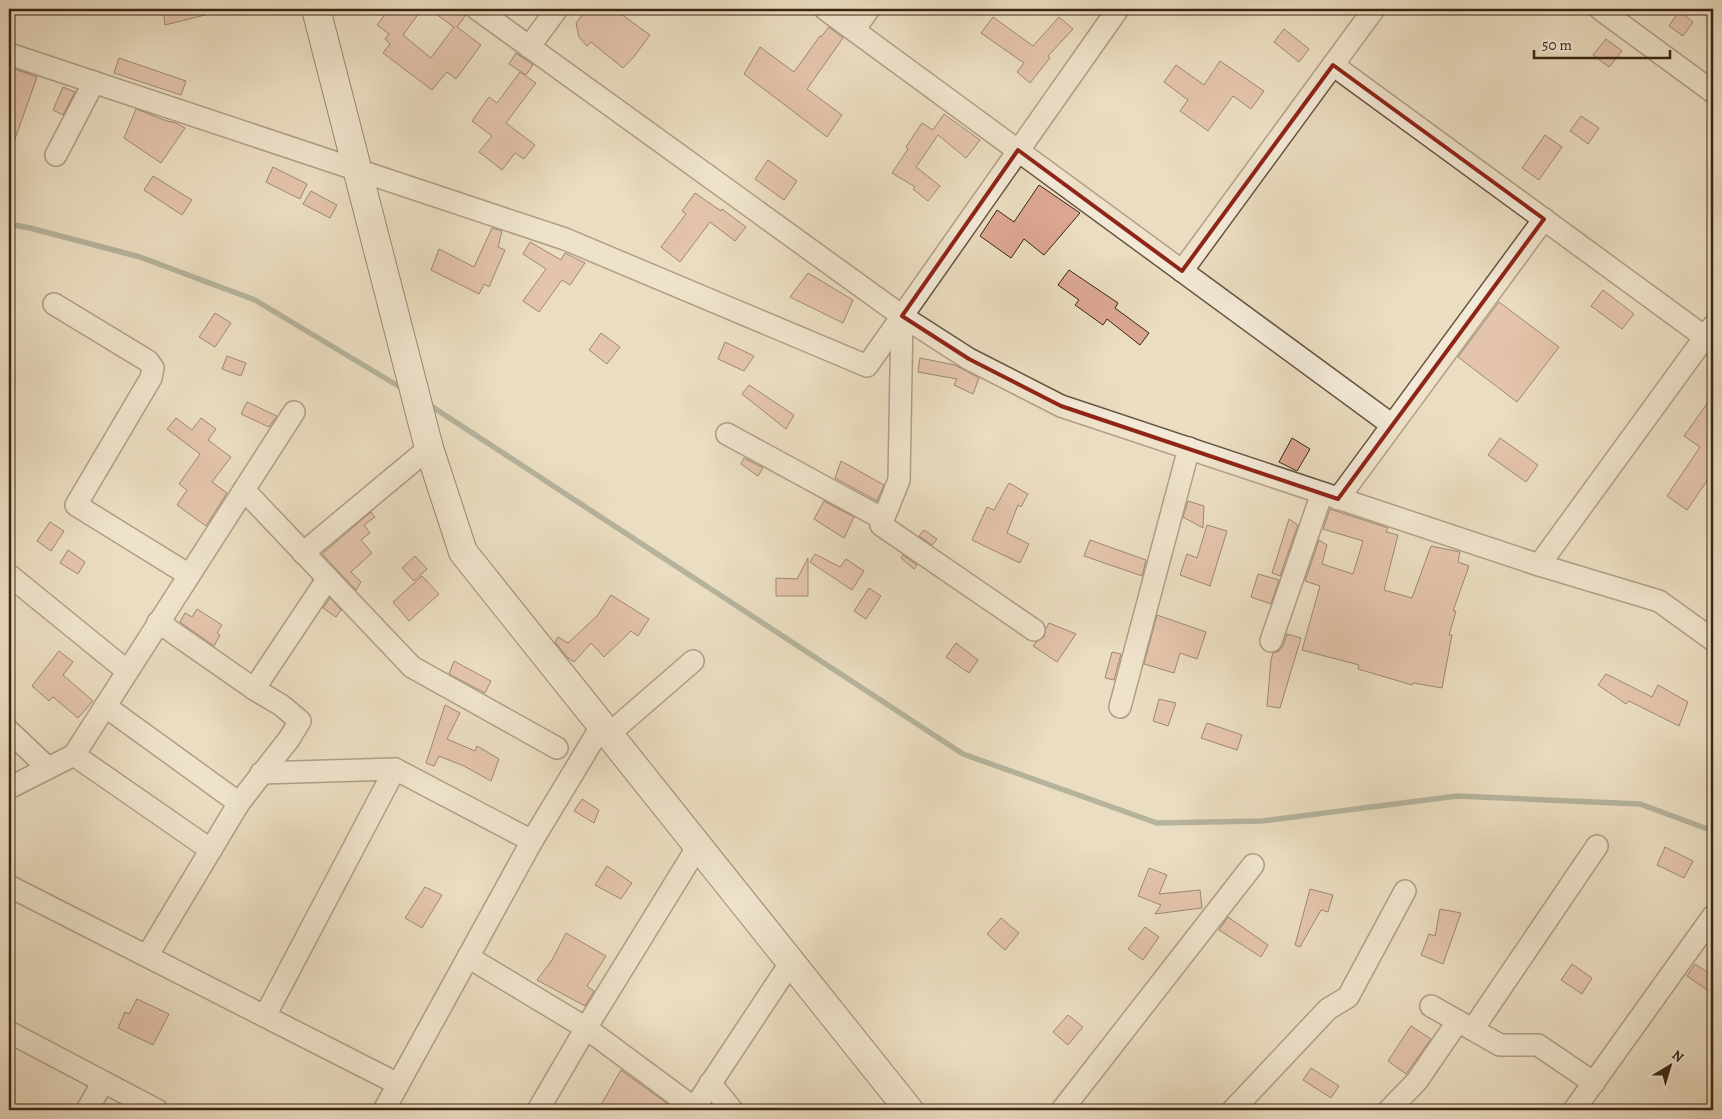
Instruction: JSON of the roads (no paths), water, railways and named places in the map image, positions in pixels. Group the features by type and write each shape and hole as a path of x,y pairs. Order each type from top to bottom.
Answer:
{"street":[{"path":"316,9 429,448 463,552 909,1110"},
{"path":"477,9 902,316 969,359 1061,406 1539,565 1659,601 1713,640"},
{"path":"529,46 557,9"},
{"path":"825,9 1392,425"},
{"path":"854,30 869,9"},
{"path":"9,54 565,239 867,366 1118,9"},
{"path":"1182,270 1374,9"},
{"path":"1600,9 1713,92"},
{"path":"1333,64 1544,219 1710,335 1539,565"},
{"path":"56,155 94,82"},
{"path":"1271,641 1330,496 1392,425 1544,219"},
{"path":"54,304 148,360 153,368 151,378 76,505 189,575"},
{"path":"902,316 899,480 881,525 1034,630"},
{"path":"9,788 74,755 294,412"},
{"path":"727,434 883,519"},
{"path":"303,553 429,448"},
{"path":"1120,707 1188,448"},
{"path":"244,490 412,667 557,748"},
{"path":"9,575 127,671"},
{"path":"254,689 328,578"},
{"path":"147,956 239,803 289,739 300,721 281,705 254,689 158,622"},
{"path":"384,1110 532,841 605,730 692,661"},
{"path":"105,706 239,803"},
{"path":"9,731 48,768"},
{"path":"74,755 211,850"},
{"path":"261,773 396,769 532,841"},
{"path":"265,1016 396,769"},
{"path":"538,1110 698,846"},
{"path":"1389,1110 1466,1025 1597,846"},
{"path":"1062,1110 1253,865"},
{"path":"9,886 398,1084"},
{"path":"1233,1110 1328,1010 1348,997 1405,891"},
{"path":"1574,1110 1713,916"},
{"path":"468,957 586,1028 694,1109 791,962"},
{"path":"1431,1006 1500,1045 1538,1045 1594,1083"},
{"path":"9,1032 157,1110"},
{"path":"87,1110 103,1082"},
{"path":"710,1083 732,1110"}],"waterway":[{"path":"9,224 140,257 255,300 405,390"},
{"path":"428,404 963,754 1157,823 1262,821 1457,796 1640,804 1713,831"}]}
